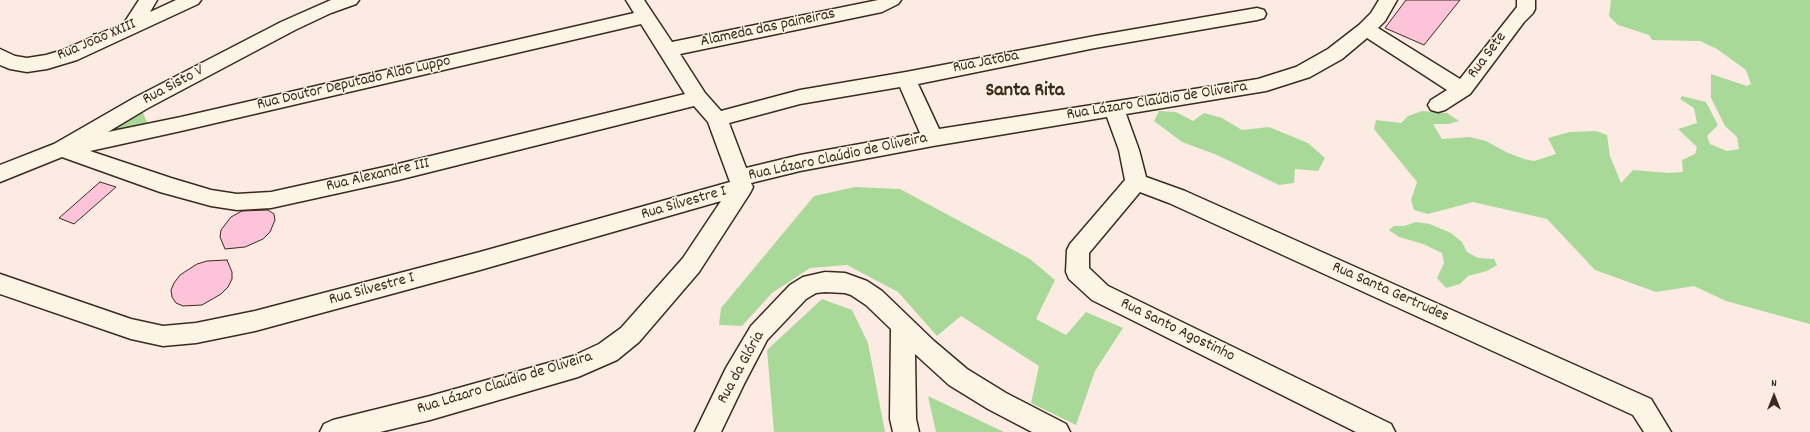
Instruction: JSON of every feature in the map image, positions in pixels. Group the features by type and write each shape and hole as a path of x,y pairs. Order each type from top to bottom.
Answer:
{"street":[{"path":"131,27 148,0"},
{"name":"Rua João XXIII","path":"0,56 10,62 27,65 47,62 70,55 192,0"},
{"name":"Rua Sisto V","path":"0,174 61,149 141,103 288,26 324,8 350,0"},
{"path":"635,0 698,98 717,119 741,182"},
{"name":"Alameda das paineiras","path":"667,50 882,6 892,0"},
{"name":"Rua Lázaro Claúdio de Oliveira","path":"333,432 430,408 578,366 608,352 630,335 691,265 741,182 814,160 933,138 1259,86 1304,72 1322,62 1366,29 1378,17 1388,0"},
{"name":"Rua Sete","path":"1438,105 1462,90 1517,18 1526,9 1526,0"},
{"name":"Rua Jatoba","path":"717,119 800,97 906,79 1095,42 1257,14"},
{"name":"Rua Doutor Deputado Aldo Luppo","path":"61,149 189,122 646,18"},
{"path":"1366,29 1462,90"},
{"path":"906,79 933,138"},
{"name":"Rua Alexandre III","path":"61,149 168,186 211,198 237,202 271,200 398,172 698,98"},
{"path":"1114,108 1129,150 1136,182"},
{"name":"Rua Silvestre I","path":"0,284 131,329 163,336 196,333 255,321 480,261 741,182"},
{"name":"Rua Santa Gertrudes","path":"1136,182 1177,197 1642,407 1658,432"},
{"name":"Rua Santo Agostinho","path":"1136,182 1078,250 1077,272 1100,292 1113,300 1382,432"},
{"name":"Rua da Glória","path":"708,432 735,376 759,333 798,292 811,284 825,282 844,283 859,288 874,298 925,348 958,377 997,401 1057,432"},
{"path":"903,325 903,419 906,432"}],"green space":[{"path":"1611,0 1810,0 1810,324 1726,301 1694,286 1656,292 1595,270 1547,219 1473,202 1428,214 1414,210 1411,200 1417,182 1374,129 1376,120 1401,123 1408,116 1422,111 1447,113 1459,121 1449,124 1433,124 1442,139 1470,137 1486,141 1506,152 1534,161 1556,154 1548,138 1570,132 1596,131 1607,135 1610,156 1621,183 1633,170 1669,173 1683,172 1682,160 1695,154 1697,147 1678,129 1697,123 1694,108 1680,99 1682,96 1706,102 1718,125 1707,136 1710,144 1727,151 1739,149 1737,137 1725,126 1711,98 1711,74 1747,86 1751,84 1746,70 1717,49 1700,41 1652,40 1649,35 1618,25 1609,16"},
{"path":"141,108 149,127 105,133"},
{"path":"1159,111 1176,112 1193,121 1204,113 1222,118 1242,130 1269,127 1308,143 1325,158 1318,171 1295,169 1294,183 1279,185 1217,155 1182,142 1154,121"},
{"path":"855,187 900,189 1030,259 1055,280 1036,319 1066,335 1086,312 1123,328 1095,371 1076,425 1031,403 1039,366 961,316 937,336 898,292 847,265 810,268 772,293 742,326 719,325 721,308 814,196"},
{"path":"1416,222 1430,224 1451,233 1462,242 1467,252 1478,258 1494,259 1497,265 1487,271 1468,276 1460,284 1446,288 1437,278 1444,263 1442,253 1423,244 1399,237 1389,230 1394,226 1404,226"},
{"path":"822,299 852,310 868,343 885,432 774,432 767,350"},
{"path":"928,396 1004,432 936,432"}],"building":[{"path":"1406,0 1460,0 1424,45 1385,28"},
{"path":"100,182 116,187 74,224 59,218"},
{"path":"268,210 274,214 275,220 270,232 263,239 245,247 225,249 220,237 221,230 231,217 242,211"},
{"path":"227,260 232,272 232,279 228,287 221,294 202,305 183,306 176,303 172,297 171,290 180,275 197,264 207,261"}],"district":[{"name":"Santa Rita","path":"1025,92"}]}
